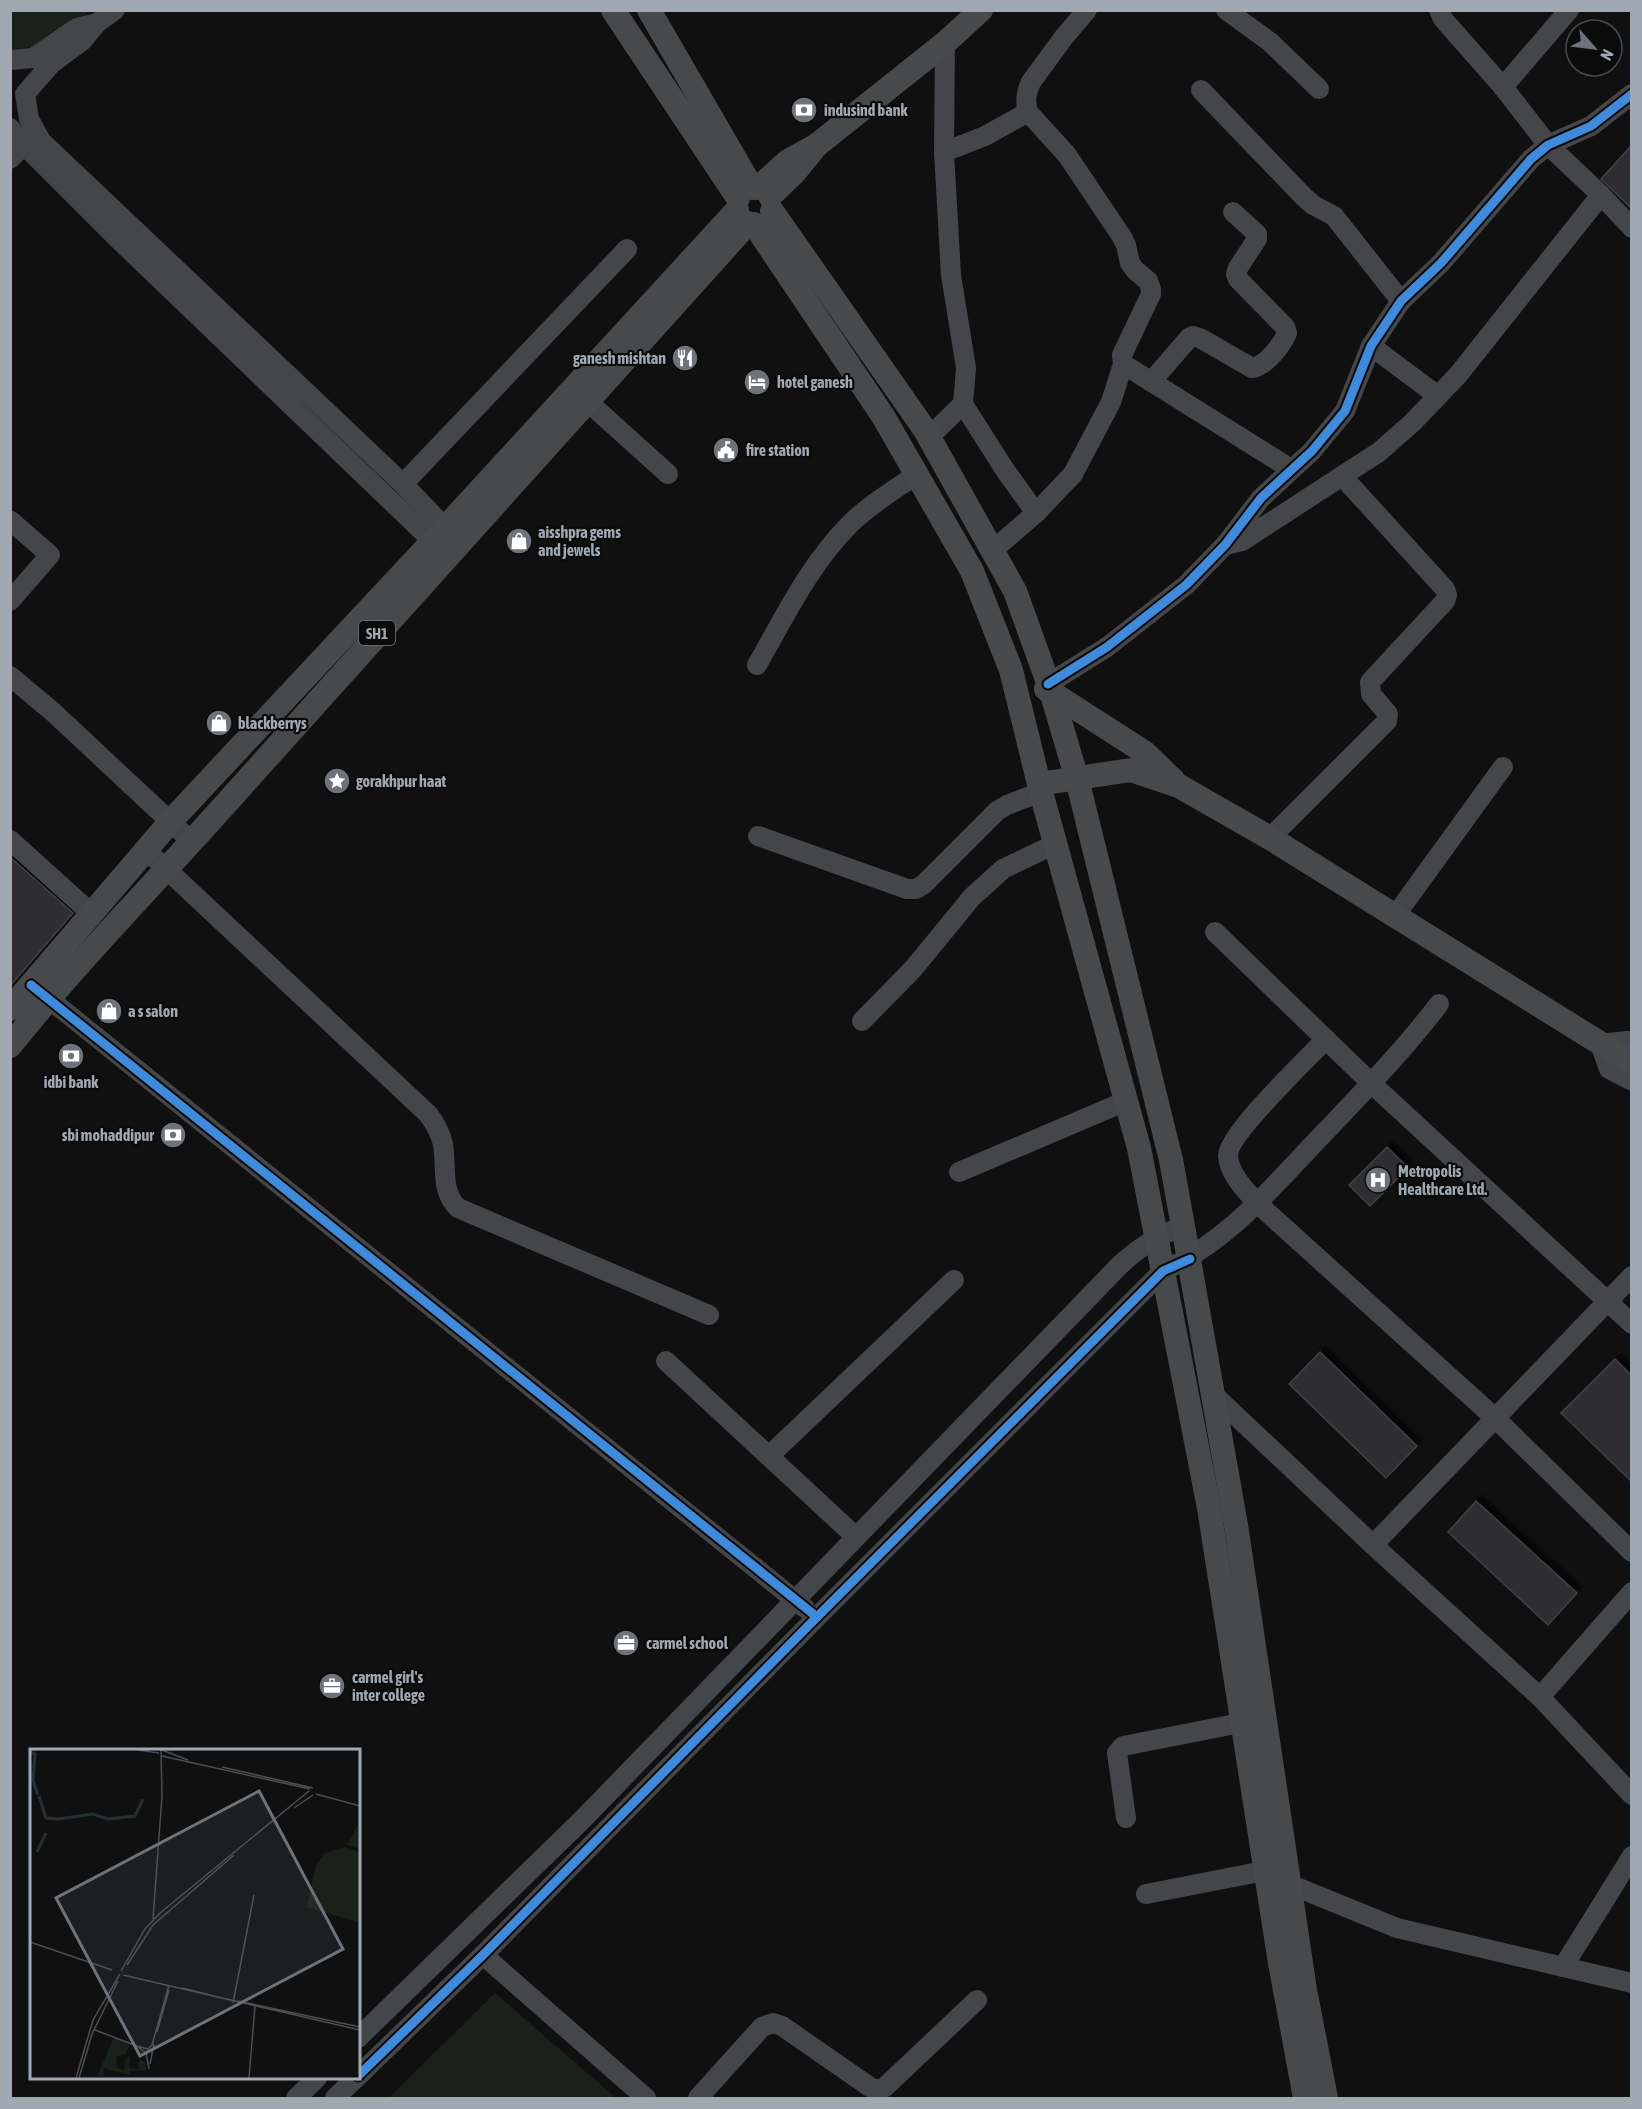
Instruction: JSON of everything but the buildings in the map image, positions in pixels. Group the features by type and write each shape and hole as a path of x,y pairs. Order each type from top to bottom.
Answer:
{"main road":[{"path":"613,10 753,205 929,437 1015,591 1049,688 1077,779 1171,1160 1236,1525 1253,1720"},
{"path":"649,10 753,205 883,416 972,571 1011,670 1040,788 1139,1148 1253,1720 1277,1876 1305,1990 1326,2098"},
{"path":"753,205 788,161 817,146 945,43 981,10"},
{"name":"SH1","path":"10,1046 40,992 92,914 170,822 587,401 753,205"},
{"name":"SH1","path":"10,1010 40,992 192,842 446,542 753,205"},
{"path":"1011,670 1049,688 1144,752 1179,786"},
{"path":"1040,788 1131,770 1179,786 1270,838 1632,1063"},
{"path":"1277,1876 1280,1962 1305,2098"}],"street":[{"path":"17,99 51,64 82,41 97,23 115,10"},
{"path":"992,551 1036,513 1073,474 1111,402 1123,364 1122,355 1151,294 1148,281 1130,263 1122,237 1067,155 1028,112 1027,90 1031,82 1087,10"},
{"path":"1226,10 1270,42 1319,89"},
{"path":"1439,10 1443,19 1503,87 1548,145 1632,228"},
{"path":"1503,87 1569,10"},
{"path":"10,61 33,58 77,28 97,23"},
{"path":"945,43 944,152 951,275 966,368 963,404 1005,470 1036,513"},
{"path":"10,61 21,68 27,81 17,99"},
{"path":"1201,90 1304,197 1313,205 1334,216 1401,301"},
{"path":"1049,688 1186,585 1225,545 1261,498 1312,451 1345,411 1371,345 1401,301 1441,263 1530,159 1548,145 1591,126 1632,94"},
{"path":"17,99 41,141 403,484 446,542"},
{"path":"944,152 985,136 1028,112"},
{"path":"10,128 17,152 116,237 446,542"},
{"path":"1225,545 1242,541 1379,452 1412,423 1458,375 1601,195"},
{"path":"1151,382 1193,336 1252,368 1264,362 1285,338 1287,333 1285,327 1238,279 1236,274 1238,268 1257,240 1257,234 1233,212"},
{"path":"403,484 627,249"},
{"path":"1371,345 1438,396"},
{"path":"1123,364 1291,469"},
{"path":"587,401 668,474"},
{"path":"929,437 963,404"},
{"path":"757,665 808,576 834,541 852,522 916,475"},
{"path":"1270,838 1387,721 1388,714 1371,694 1370,682 1445,601 1447,595 1342,476"},
{"path":"10,601 50,555 11,521"},
{"path":"10,676 53,712 192,842"},
{"path":"1395,916 1503,767"},
{"path":"758,836 907,889 916,889 924,885 997,811 1040,788"},
{"path":"10,840 92,914"},
{"path":"862,1021 914,969 972,897 1003,869 1055,843"},
{"path":"146,850 428,1114 438,1127 442,1143 449,1200 458,1208 709,1315"},
{"path":"1215,932 1371,1083 1632,1324"},
{"path":"40,992 817,1617"},
{"path":"360,2075 483,1955 1163,1271 1190,1259 1241,1221 1412,1040 1439,1004"},
{"path":"1326,1039 1249,1120 1233,1141 1228,1156 1234,1173 1243,1188 1257,1203 1495,1418 1632,1552"},
{"path":"1632,1044 1627,1041 1600,1044 1609,1069 1632,1081"},
{"path":"959,1172 1126,1101"},
{"path":"360,2036 582,1820 1120,1265 1135,1251 1156,1237 1183,1226"},
{"path":"1372,1545 1632,1276"},
{"path":"769,1456 954,1280"},
{"path":"666,1360 856,1537"},
{"path":"1214,1395 1372,1545 1540,1696 1632,1795"},
{"path":"1540,1696 1632,1592"},
{"path":"1126,1818 1117,1752 1119,1748 1253,1720"},
{"path":"1563,1967 1632,1856"},
{"path":"1146,1894 1277,1876 1397,1928 1632,1983"},
{"path":"483,1955 646,2098"},
{"path":"698,2098 762,2027 773,2023 782,2026 870,2087 878,2090 885,2087 977,2000"},
{"path":"296,2098 316,2079"},
{"path":"335,2098 356,2079"}],"shaded area":[{"path":"11,11 89,11 65,32 36,47 11,49"},
{"path":"495,1993 616,2098 389,2098"}],"cycle path":[{"path":"1048,684 1107,647 1186,585 1225,545 1261,498 1312,451 1345,411 1371,346 1401,301 1441,263 1531,159 1548,145 1591,126 1632,94"},
{"path":"31,985 817,1617"},
{"path":"360,2074 483,1955 1163,1271 1190,1259"}],"place":[{"name":"indusind bank","path":"804,110"},
{"name":"ganesh mishtan","path":"685,358"},
{"name":"hotel ganesh","path":"757,382"},
{"name":"fire station","path":"726,450"},
{"name":"aisshpra gems and jewels","path":"519,541"},
{"name":"blackberrys","path":"219,723"},
{"name":"gorakhpur haat","path":"337,781"},
{"name":"a s salon","path":"109,1011"},
{"name":"idbi bank","path":"71,1056"},
{"name":"sbi mohaddipur","path":"173,1135"},
{"name":"Metropolis Healthcare Ltd.","path":"1378,1180"},
{"name":"carmel school","path":"626,1643"},
{"name":"carmel girl's inter college","path":"332,1686"}]}
